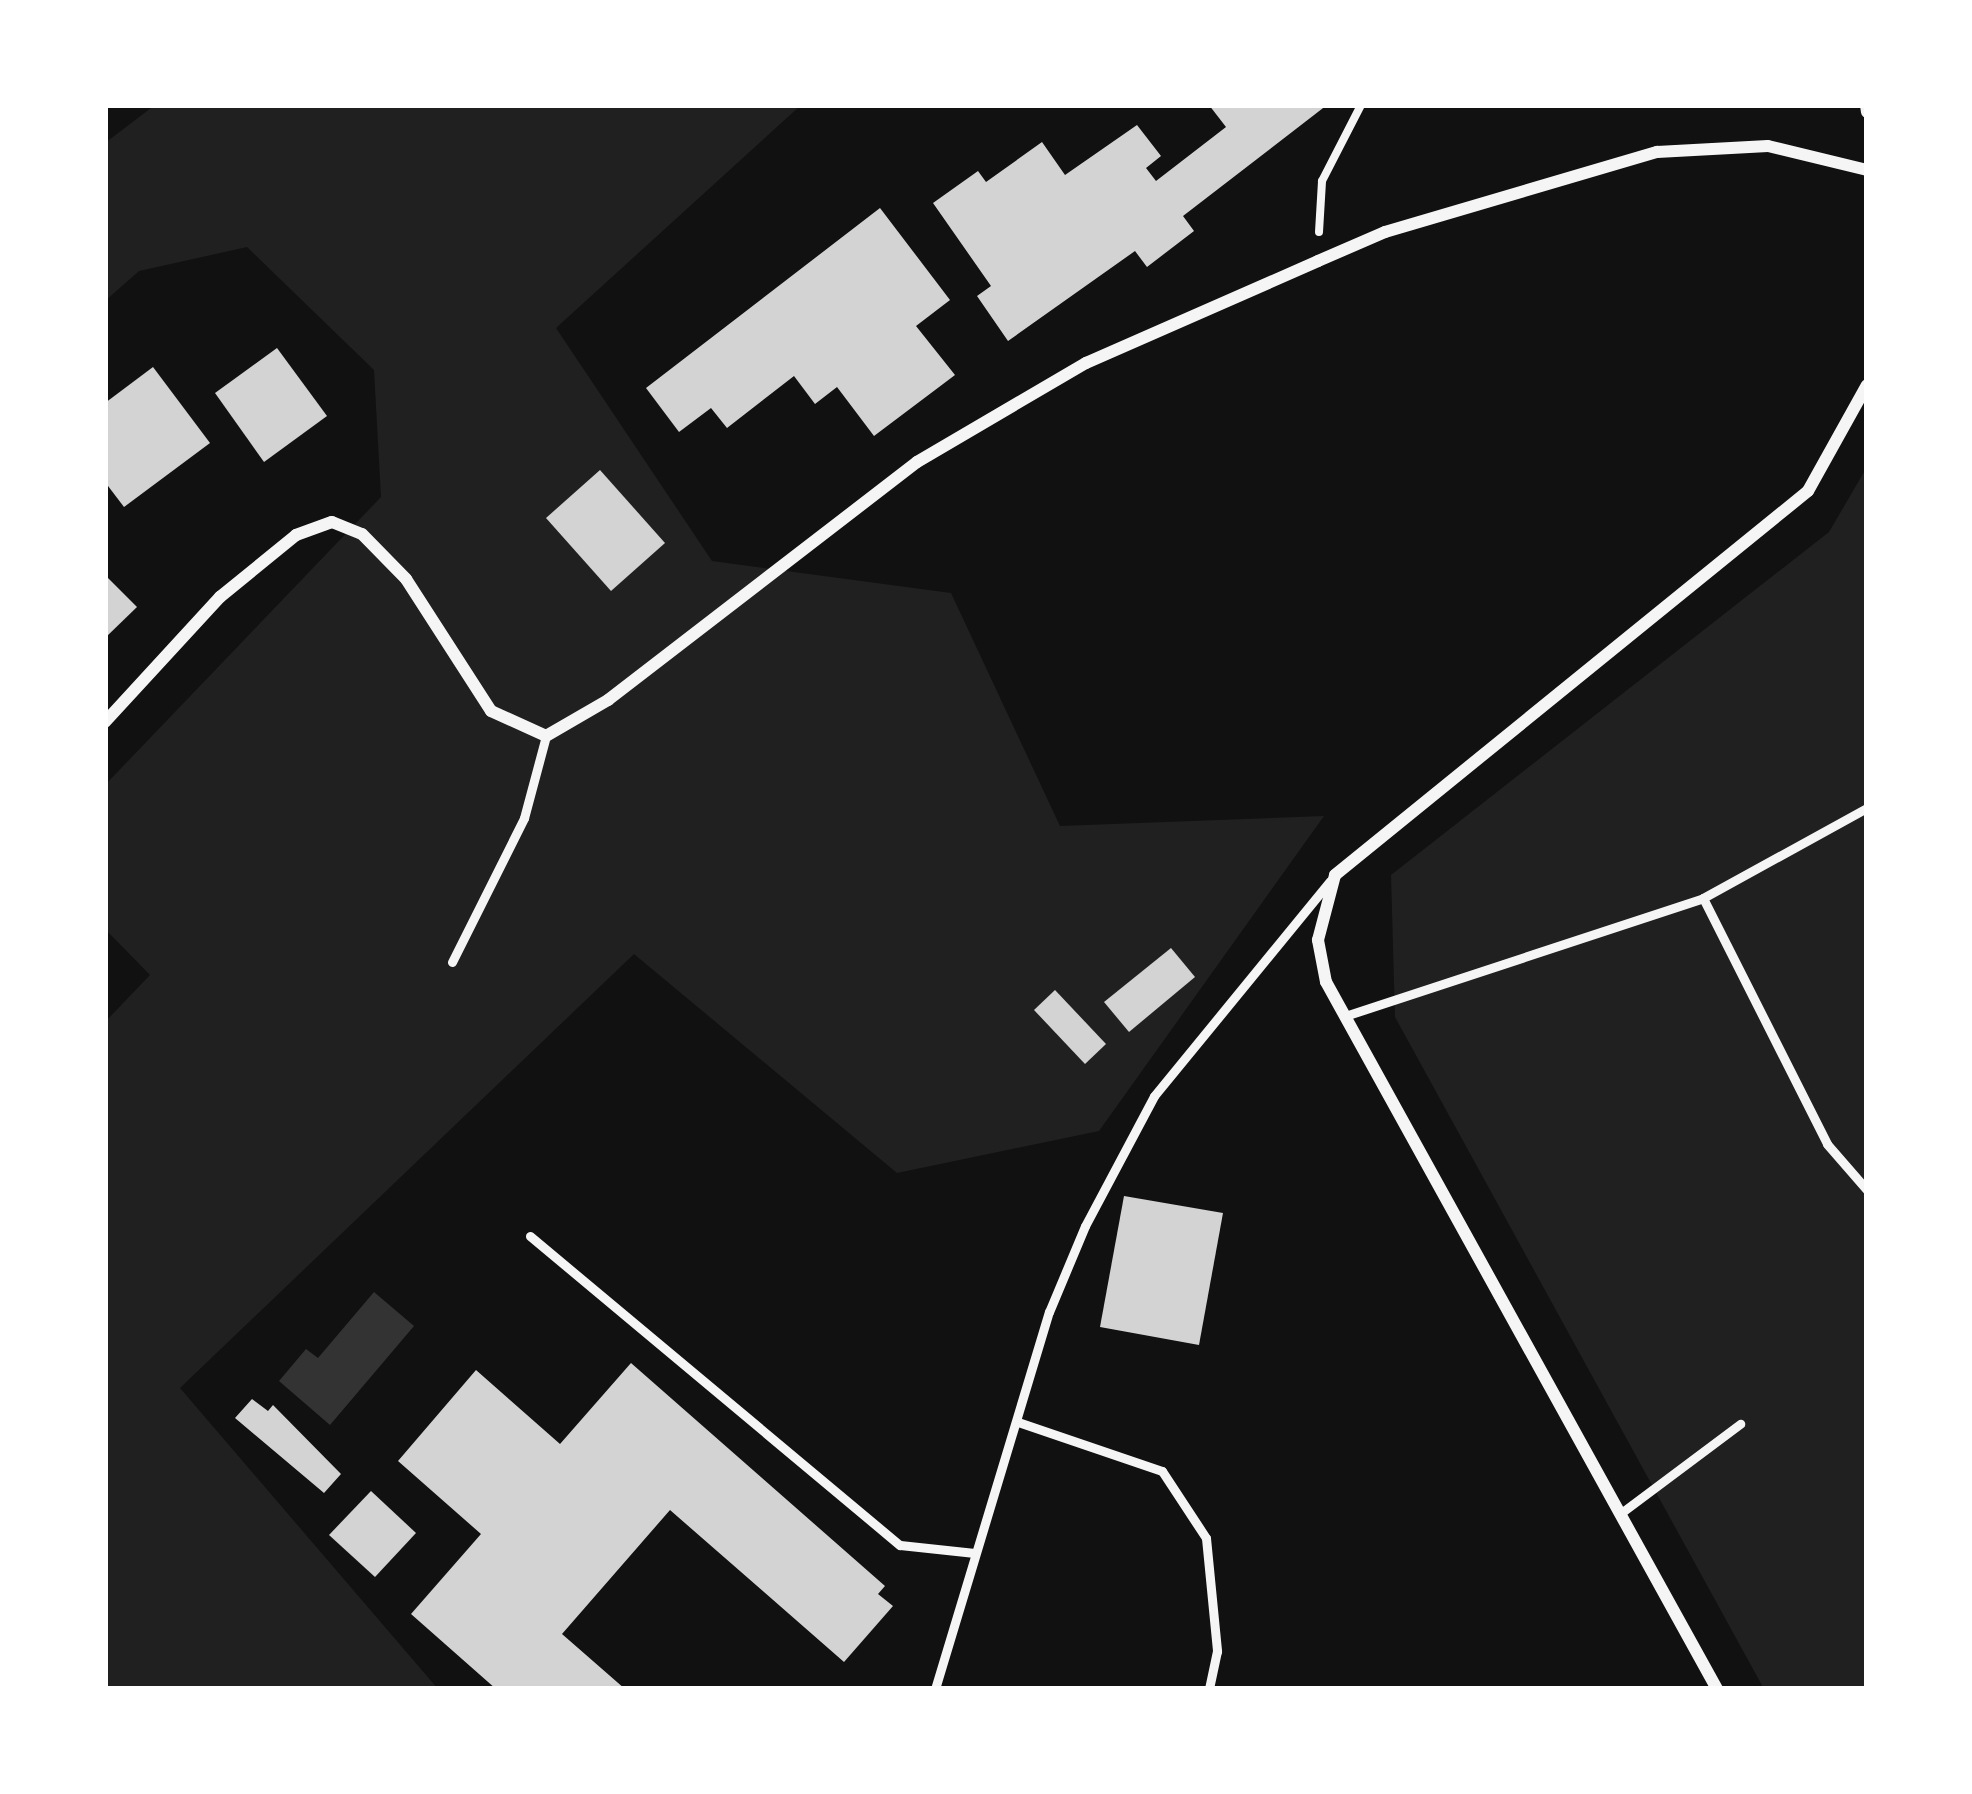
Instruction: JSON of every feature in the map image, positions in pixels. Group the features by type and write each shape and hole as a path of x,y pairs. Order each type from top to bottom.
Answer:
{"street":[{"path":"105,722 220,597 296,535 332,522 362,534 406,579 491,711 546,736 608,700 917,462 1086,363 1385,232 1657,152 1768,146 1867,170"},
{"path":"1717,1689 1326,982 1318,940 1335,875 1808,491 1867,385"}],"lane":[{"path":"452,962 524,818 546,736"},
{"path":"1345,1016 1703,898 1867,808"},
{"path":"935,1689 975,1553 1085,1226 1154,1096 1335,875"},
{"path":"1703,898 1827,1144 1867,1190"},
{"path":"530,1236 900,1545 975,1553"},
{"path":"1018,1422 1162,1471 1206,1538 1216,1651 1209,1689"},
{"path":"1621,1513 1740,1424"}],"path":[{"path":"1318,261 1322,181 1360,105"}],"shaded area":[{"path":"155,105 801,105 556,328 712,561 951,593 1060,826 1324,816 1099,1131 897,1173 634,954 180,1388 438,1689 105,1689 105,1022 150,975 105,929 105,785 381,497 374,370 247,247 139,271 105,301 105,143"},
{"path":"1867,467 1867,1689 1764,1689 1395,1017 1391,875 1829,532"},
{"path":"374,1292 414,1326 330,1425 279,1381 306,1349 318,1358"}],"building":[{"path":"1209,105 1327,105 1183,216 1194,231 1147,267 1135,251 1008,341 977,296 991,286 933,203 978,171 986,182 1042,142 1065,175 1137,125 1161,156 1146,168 1156,181 1226,127"},
{"path":"880,208 950,300 916,326 955,375 874,436 837,387 815,404 794,376 727,428 711,408 679,432 646,388"},
{"path":"277,348 327,416 264,462 215,393"},
{"path":"153,367 210,443 124,507 105,482 105,403"},
{"path":"600,470 665,543 611,591 546,518"},
{"path":"105,575 137,607 105,638"},
{"path":"1171,948 1195,977 1129,1032 1104,1002"},
{"path":"1055,990 1106,1044 1085,1064 1034,1010"},
{"path":"1124,1196 1223,1213 1199,1345 1100,1327"},
{"path":"631,1363 885,1586 878,1594 893,1606 844,1662 670,1510 562,1634 625,1689 496,1689 411,1614 481,1534 398,1461 476,1370 560,1444"},
{"path":"252,1399 268,1411 273,1405 341,1474 324,1493 235,1418"},
{"path":"371,1491 416,1533 375,1577 329,1535"}]}
